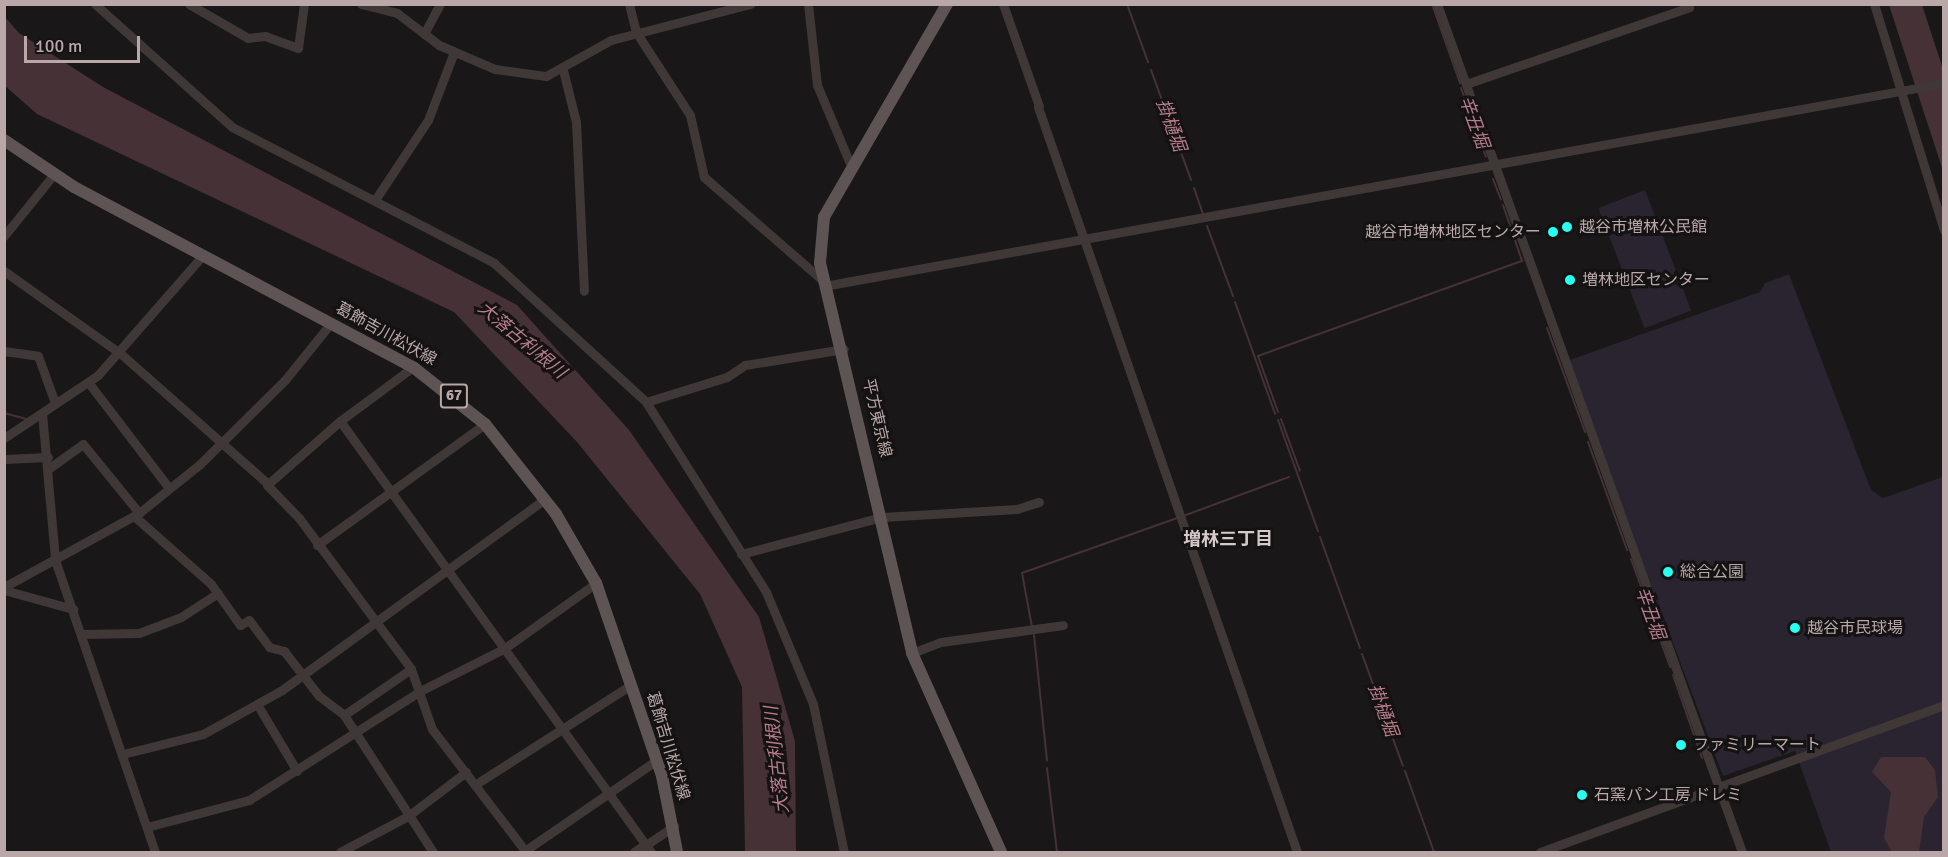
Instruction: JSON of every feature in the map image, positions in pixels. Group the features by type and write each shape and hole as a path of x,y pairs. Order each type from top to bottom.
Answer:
{"main road":[{"name":"平方東京線","path":"947,4 851,166 824,217 823,283 844,349 912,653 1001,852"},
{"name":"葛飾吉川松伏線","path":"4,140 54,174 413,367 485,424 545,499 596,583 657,760 674,826 677,852"}],"street":[{"path":"95,4 232,127 494,263 646,402 766,592 813,704 844,852"},
{"path":"189,4 248,38 265,36 298,48 304,4"},
{"path":"360,4 397,13 424,34 454,52 495,69 546,76 563,70 611,40 750,4"},
{"path":"424,34 441,4"},
{"path":"629,4 636,32 690,115 704,177 823,283 1496,168 1901,93 1944,83"},
{"path":"808,4 817,85 851,166"},
{"path":"1003,4 1297,852"},
{"path":"1437,4 1742,852"},
{"path":"1874,4 1944,230"},
{"path":"1466,84 1689,7"},
{"path":"375,200 428,120 454,52"},
{"path":"563,70 576,122 584,291"},
{"path":"4,236 54,174"},
{"path":"4,438 88,382 120,353 203,255"},
{"path":"4,271 120,353 220,446 268,484 317,545 371,622 411,669 432,729 476,784 525,852 657,760"},
{"path":"4,588 136,515 170,488 220,446 331,322"},
{"path":"646,402 727,376 745,365 844,349"},
{"path":"4,351 38,356 55,403"},
{"path":"268,484 340,420 413,367"},
{"path":"88,382 170,488"},
{"path":"42,413 48,457 55,560 123,753 155,852"},
{"path":"340,420 647,847"},
{"path":"317,545 485,424"},
{"path":"48,469 83,444 136,515 171,544 218,593 240,625 249,621 300,675 344,715 433,852"},
{"path":"4,459 48,457"},
{"path":"123,753 203,734 257,704 545,499"},
{"path":"741,554 882,517 1017,509 1039,502"},
{"path":"147,827 249,800 420,692 505,648 596,583"},
{"path":"4,588 73,609"},
{"path":"81,634 139,633 181,617 218,593"},
{"path":"912,653 941,642 1063,625"},
{"path":"344,715 411,669"},
{"path":"476,784 560,726 631,684"},
{"path":"257,704 297,771"},
{"path":"1540,852 1944,705"},
{"path":"340,852 408,816 466,772"},
{"path":"634,852 647,847 674,826"}],"shaded area":[{"path":"1645,190 1691,310 1645,328 1598,208"},
{"path":"1789,274 1871,490 1883,498 1943,477 1943,852 1831,852 1795,751 1723,776 1567,361 1760,292 1765,283"}],"water":[{"path":"1889,5 1922,5 1943,69 1943,171"},
{"name":"大落古利根川","path":"5,17 19,33 103,87 517,305 629,430 759,617 795,741 796,852 745,852 742,687 700,594 577,442 454,312 37,114 5,86"},
{"path":"1881,757 1925,757 1935,770 1938,797 1924,817 1919,852 1892,852 1884,838 1891,792 1872,772"}],"waterway":[{"name":"掛樋堀","path":"1127,4 1148,62"},
{"name":"辛丑堀","path":"1432,4 1460,83"},
{"name":"掛樋堀","path":"1151,70 1191,180"},
{"name":"辛丑堀","path":"1461,88 1486,157"},
{"name":"辛丑堀","path":"1493,179 1501,200"},
{"name":"掛樋堀","path":"1194,188 1203,214"},
{"path":"1278,412 1258,356 1522,261 1503,205"},
{"name":"掛樋堀","path":"1207,226 1233,296"},
{"name":"掛樋堀","path":"1235,302 1275,414"},
{"name":"辛丑堀","path":"1547,328 1585,432"},
{"path":"4,413 26,419"},
{"name":"掛樋堀","path":"1281,419 1300,471"},
{"name":"掛樋堀","path":"1278,420 1318,531"},
{"name":"辛丑堀","path":"1588,442 1627,550"},
{"path":"1186,515 1289,477"},
{"path":"1032,627 1022,573 1177,518"},
{"name":"掛樋堀","path":"1320,537 1360,648"},
{"name":"辛丑堀","path":"1631,559 1670,667"},
{"path":"1034,635 1047,760"},
{"name":"掛樋堀","path":"1362,654 1403,766"},
{"name":"辛丑堀","path":"1673,675 1702,758"},
{"path":"1047,768 1057,852"},
{"name":"掛樋堀","path":"1405,771 1434,852"}],"place":[{"name":"越谷市増林公民館","path":"1567,227"},
{"name":"越谷市増林地区センター","path":"1553,232"},
{"name":"増林地区センター","path":"1570,280"},
{"name":"総合公園","path":"1668,572"},
{"name":"越谷市民球場","path":"1795,628"},
{"name":"ファミリーマート","path":"1681,745"},
{"name":"石窯パン工房 ドレミ","path":"1582,795"}],"district":[{"name":"増林三丁目","path":"1228,539"}]}
